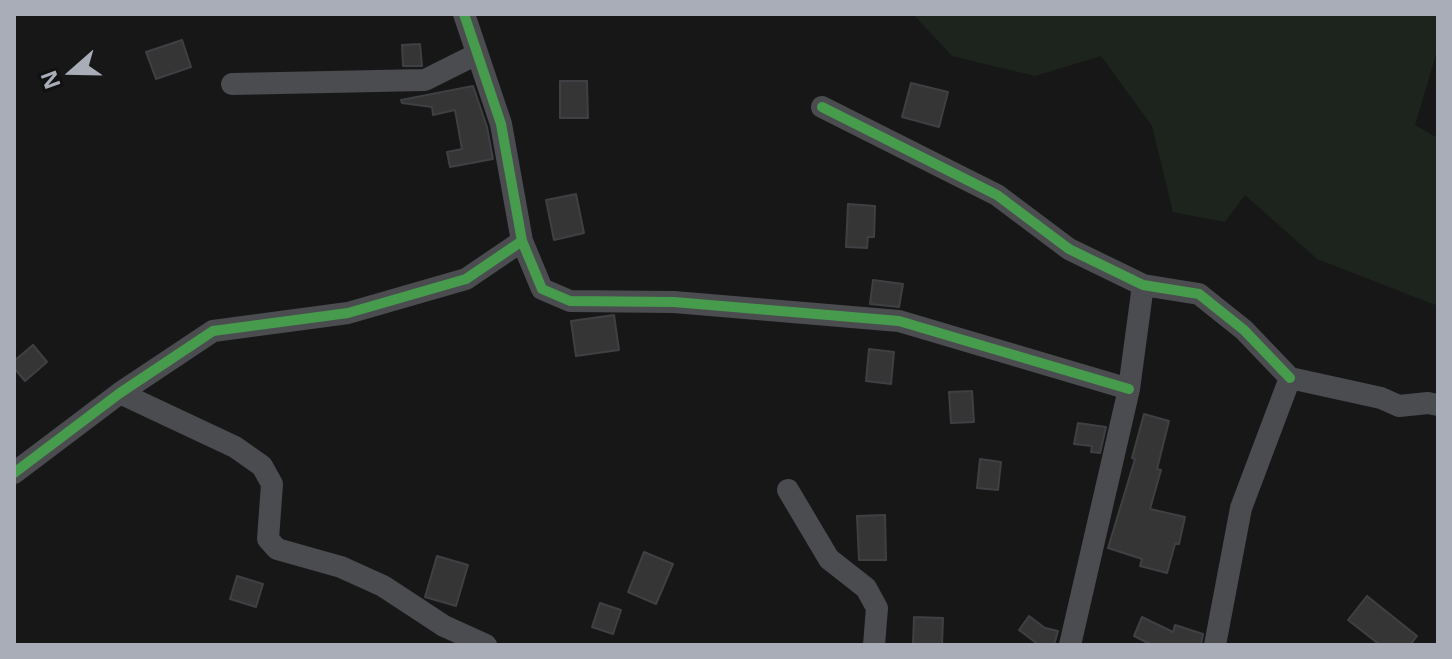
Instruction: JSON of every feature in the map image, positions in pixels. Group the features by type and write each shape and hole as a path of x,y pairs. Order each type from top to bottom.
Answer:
{"street":[{"path":"464,14 501,124 522,241 542,289 570,301 674,302 899,321 1129,389"},
{"path":"232,84 425,80 477,54"},
{"path":"822,107 997,195 1069,249 1143,285 1199,294 1244,330 1290,378 1381,398 1399,406 1438,405"},
{"path":"14,473 120,393 213,331 348,313 466,279 522,241"},
{"path":"1070,645 1129,389 1143,285"},
{"path":"1215,645 1241,508 1290,378"},
{"path":"120,393 235,447 262,466 272,484 268,539 277,549 355,573 383,586 444,626 486,645"},
{"path":"788,490 829,559 866,588 877,608 874,645"}],"shaded area":[{"path":"913,14 1438,15 1438,48 1415,125 1438,138 1438,306 1317,259 1245,195 1225,222 1173,212 1152,126 1101,56 1035,76 952,56"}],"building":[{"path":"182,40 191,67 156,79 146,52"},
{"path":"420,44 422,66 403,66 402,45"},
{"path":"560,81 587,81 588,118 560,118"},
{"path":"911,83 948,92 939,127 902,117"},
{"path":"473,86 487,127 493,159 450,167 447,152 462,149 455,110 433,115 432,107 402,103 401,100"},
{"path":"576,194 584,233 554,240 546,200"},
{"path":"848,204 875,206 874,237 868,237 867,248 846,247"},
{"path":"873,280 903,284 899,307 870,304"},
{"path":"614,315 619,350 576,356 571,321"},
{"path":"33,345 47,362 25,381 14,368 14,361"},
{"path":"869,349 894,352 891,384 866,381"},
{"path":"972,391 974,422 951,423 949,392"},
{"path":"1144,414 1169,421 1157,469 1161,470 1150,509 1185,517 1179,544 1175,544 1167,573 1140,566 1142,559 1108,548 1135,459 1132,458"},
{"path":"1078,423 1106,427 1100,453 1091,452 1092,446 1074,444"},
{"path":"980,459 1001,462 998,490 977,488"},
{"path":"885,515 886,560 859,560 857,516"},
{"path":"644,552 673,564 656,604 628,592"},
{"path":"437,556 468,565 456,606 425,597"},
{"path":"237,576 263,584 256,607 230,599"},
{"path":"1367,596 1417,636 1410,645 1380,645 1348,620"},
{"path":"600,603 621,610 613,634 592,627"},
{"path":"1029,616 1045,628 1058,631 1054,645 1039,645 1019,630"},
{"path":"914,617 943,618 942,645 913,645"},
{"path":"1142,617 1173,632 1175,625 1203,634 1201,645 1152,645 1134,636"}],"cycle path":[{"path":"464,14 501,124 522,241 542,289 570,301 674,302 899,321 1129,389"},
{"path":"822,107 997,195 1069,249 1143,285 1199,294 1244,330 1290,378"},
{"path":"14,473 120,393 213,331 348,313 466,279 522,241"}]}
